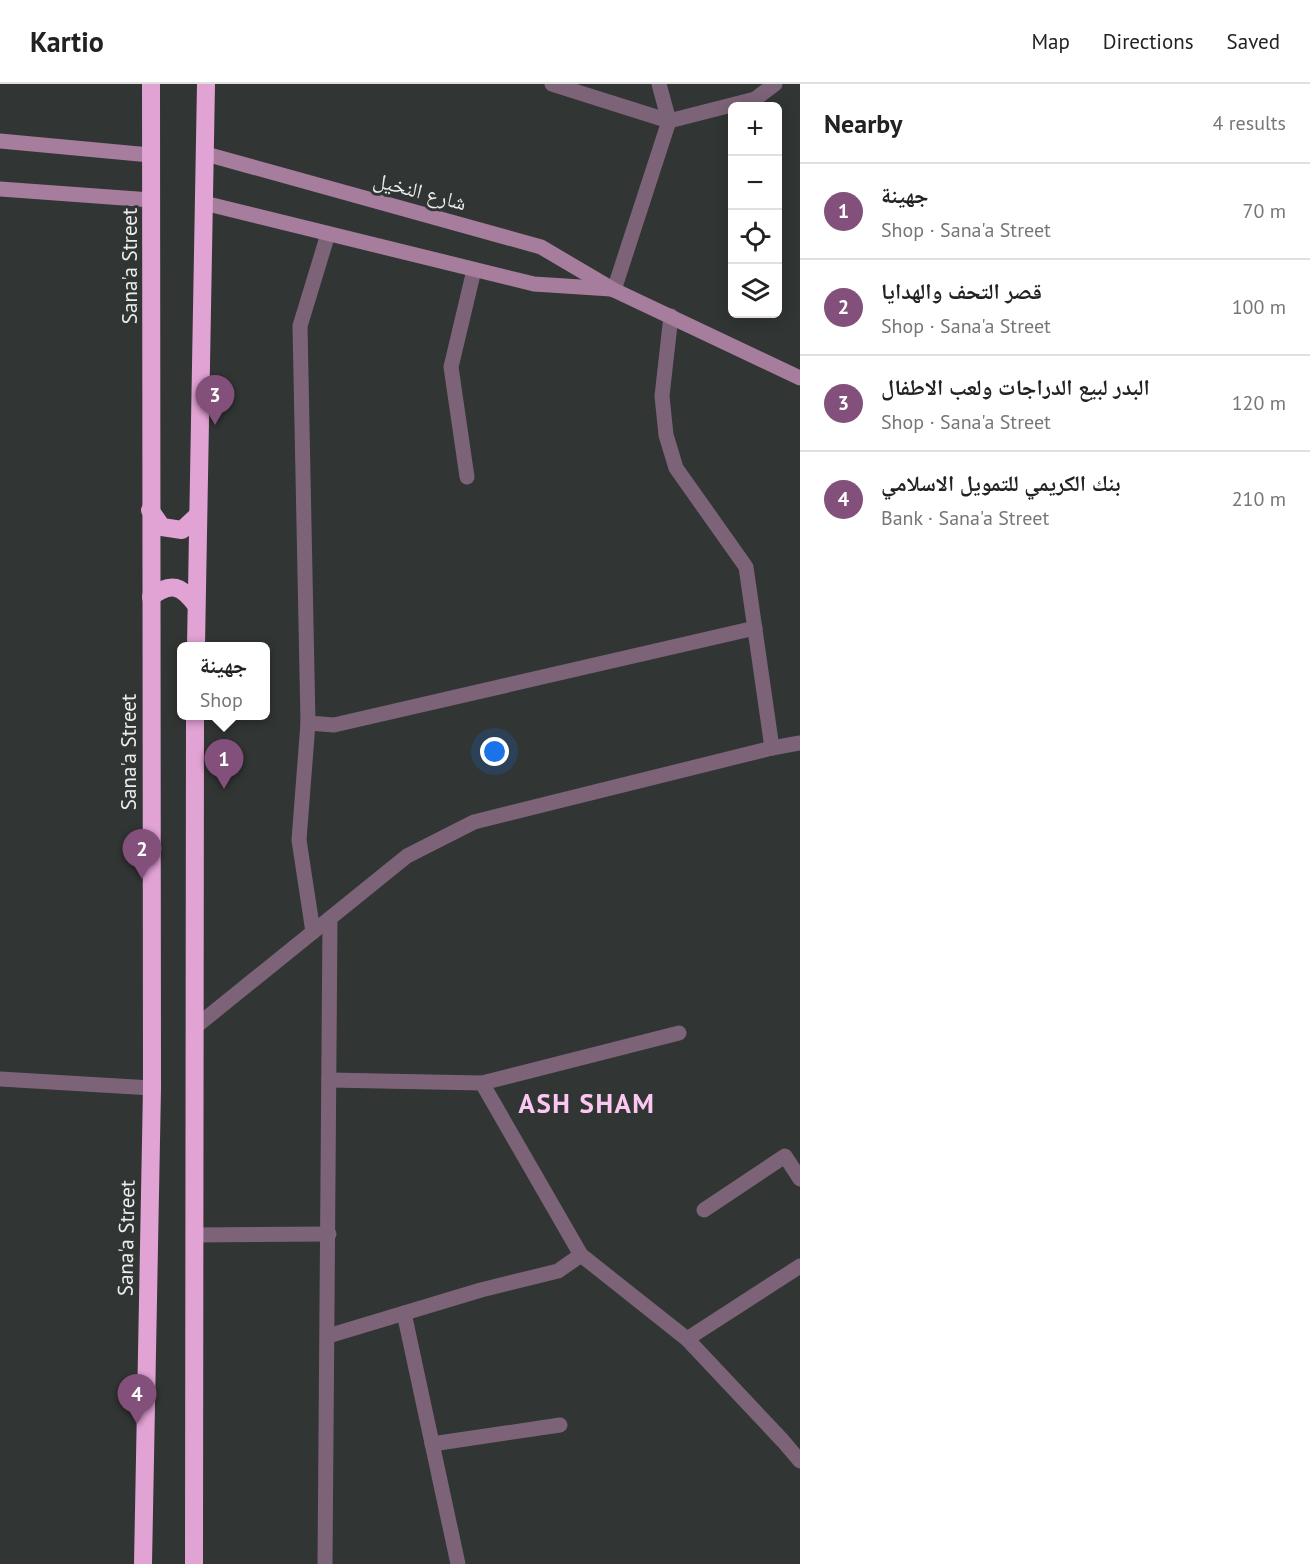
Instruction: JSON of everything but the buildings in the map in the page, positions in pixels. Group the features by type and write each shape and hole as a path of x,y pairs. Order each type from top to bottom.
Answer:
{"highway":[{"name":"Sana'a Street","path":"143,1564 152,1088 151,84"},
{"path":"196,642 206,84"},
{"path":"150,510 162,527 182,530 198,515"},
{"path":"151,597 162,588 172,587 186,592 196,605"},
{"path":"194,1564 195,720"}],"street":[{"path":"552,84 669,121 756,99 774,84"},
{"path":"614,290 669,121 659,84"},
{"path":"0,141 150,155"},
{"name":"شارع النخيل","path":"206,154 541,247 614,290 800,378"},
{"path":"0,189 151,200"},
{"name":"شارع النخيل","path":"204,203 534,284 614,290"},
{"path":"314,932 299,840 308,723 300,326 328,234"},
{"path":"467,477 451,367 474,270"},
{"path":"671,316 662,396 666,435 676,468 746,567 772,748"},
{"path":"308,723 334,725 755,628"},
{"path":"194,1028 407,856 474,822 800,743"},
{"path":"326,1564 330,919"},
{"path":"329,1080 482,1083 679,1032"},
{"path":"0,1079 152,1088"},
{"path":"482,1083 581,1255 687,1340 800,1461"},
{"path":"704,1210 785,1156 800,1179"},
{"path":"194,1235 329,1234"},
{"path":"328,1336 481,1290 558,1271 581,1255"},
{"path":"687,1340 800,1266"},
{"path":"404,1313 458,1564"},
{"path":"432,1444 560,1425"}],"place":[{"name":"البدر لبيع الدراجات ولعب الاطفال","path":"215,425"},
{"name":"جهينة","path":"224,789"},
{"name":"قصر التحف والهدايا","path":"142,879"},
{"name":"بنك الكريمي للتمويل الاسلامي","path":"137,1424"}],"district":[{"name":"ASH SHAM","path":"587,1103"}]}
